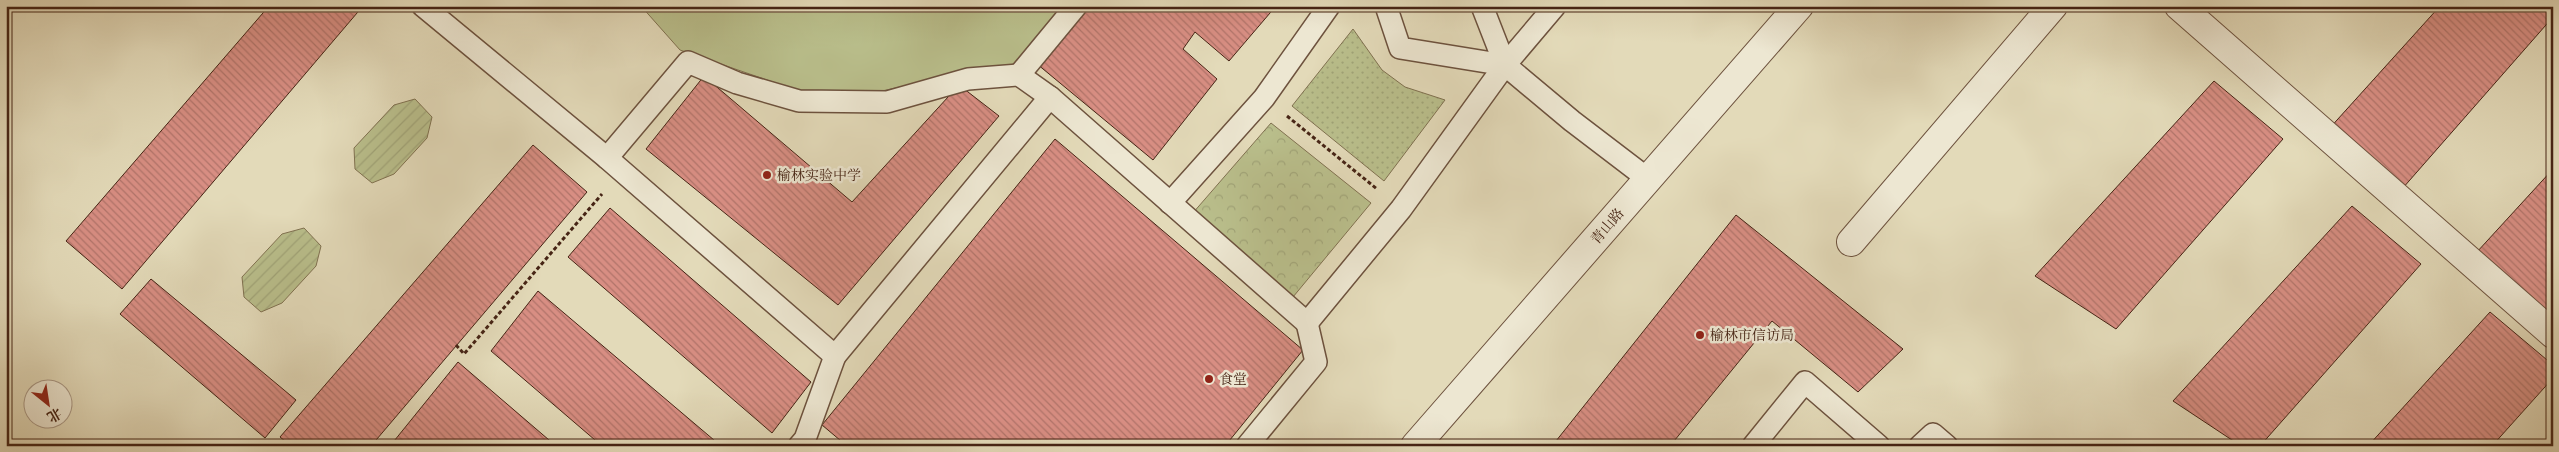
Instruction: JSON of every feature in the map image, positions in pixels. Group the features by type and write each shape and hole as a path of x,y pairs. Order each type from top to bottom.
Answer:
{"street":[{"name":"青山路","path":"1415,446 1798,6"},
{"path":"1851,242 2053,6"},
{"path":"2179,6 2553,334"}],"lane":[{"path":"423,6 614,165 835,356"},
{"path":"1019,75 1076,6"},
{"path":"1170,203 1264,98 1328,6"},
{"path":"1386,6 1400,48 1505,65"},
{"path":"1482,6 1505,65 1572,121 1648,179"},
{"path":"1307,323 1401,208 1505,65 1555,6"},
{"path":"614,165 688,62 737,83 799,101 888,102 968,79 1019,75 1050,98 1307,323 1316,362 1248,446"},
{"path":"806,444 835,356 1050,98"},
{"path":"1753,446 1805,382 1879,446"},
{"path":"1920,446 1933,434 1947,446"}],"path":[{"path":"1264,98 1401,208"},
{"path":"456,345 464,354 614,165"}],"green space":[{"path":"641,6 1069,6 1017,67 954,75 882,91 796,90 680,50"},
{"path":"1353,29 1382,70 1405,87 1445,100 1384,181 1292,106"},
{"path":"415,99 432,117 427,138 394,174 372,183 355,169 354,148 394,105"},
{"path":"1271,123 1371,203 1293,297 1192,214"},
{"path":"304,228 321,246 316,266 282,303 261,312 244,297 242,277 282,234"}],"building":[{"path":"269,6 363,6 122,289 66,241"},
{"path":"1082,6 1125,6 1129,9 1132,6 1276,6 1229,61 1195,32 1183,49 1217,79 1153,160 1037,64"},
{"path":"2440,6 2553,6 2553,17 2402,189 2328,130"},
{"path":"704,76 852,202 959,85 999,116 838,305 646,149"},
{"path":"2214,81 2283,139 2116,329 2035,276"},
{"path":"1055,139 1303,350 1225,446 847,446 822,425"},
{"path":"533,145 587,192 371,446 291,446 280,437"},
{"path":"2553,169 2553,310 2547,317 2476,253"},
{"path":"2352,206 2421,264 2260,446 2241,446 2173,401"},
{"path":"610,208 811,382 772,433 568,257"},
{"name":"榆林市信访局","path":"1736,215 1903,349 1858,392 1772,321 1670,446 1552,446"},
{"path":"151,279 296,400 265,438 120,314"},
{"path":"538,291 721,446 602,446 491,351"},
{"path":"2490,312 2553,365 2553,378 2492,446 2368,446"},
{"path":"458,362 556,446 390,446"}],"place":[{"name":"榆林实验中学","path":"767,175"},
{"name":"榆林市信访局","path":"1700,335"},
{"name":"食堂","path":"1209,379"}]}
